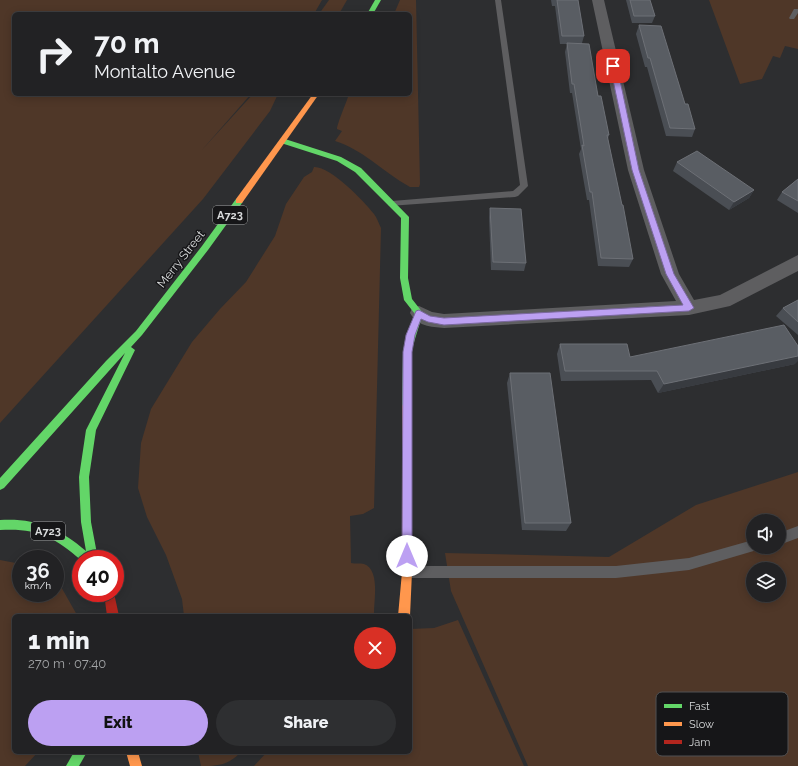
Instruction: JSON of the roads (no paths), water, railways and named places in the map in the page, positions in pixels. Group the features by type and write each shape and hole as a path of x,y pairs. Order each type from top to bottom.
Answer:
{"main road":[{"path":"371,12 378,0"},
{"name":"Merry Street","path":"139,333 205,248 315,96"},
{"path":"283,141 339,158 358,170 405,217 404,278 408,300 419,313 407,352 407,572 404,614"},
{"name":"A723","path":"0,485 109,364 139,333"},
{"name":"A723","path":"91,550 86,522 84,477 91,430 139,333"},
{"name":"A723","path":"0,525 12,524 47,530 77,550"},
{"path":"111,602 113,614"},
{"path":"72,766 80,754"},
{"path":"133,754 136,766"}],"street":[{"path":"598,0 636,170 670,274 689,308"},
{"path":"419,313 428,319 444,322 689,308 724,301 783,272 798,262"}],"lane":[{"path":"392,204 515,194 524,186 498,0"},
{"path":"792,18 796,10 798,11"},
{"path":"786,536 798,532"},
{"path":"407,572 616,572 689,564 746,548"}]}
